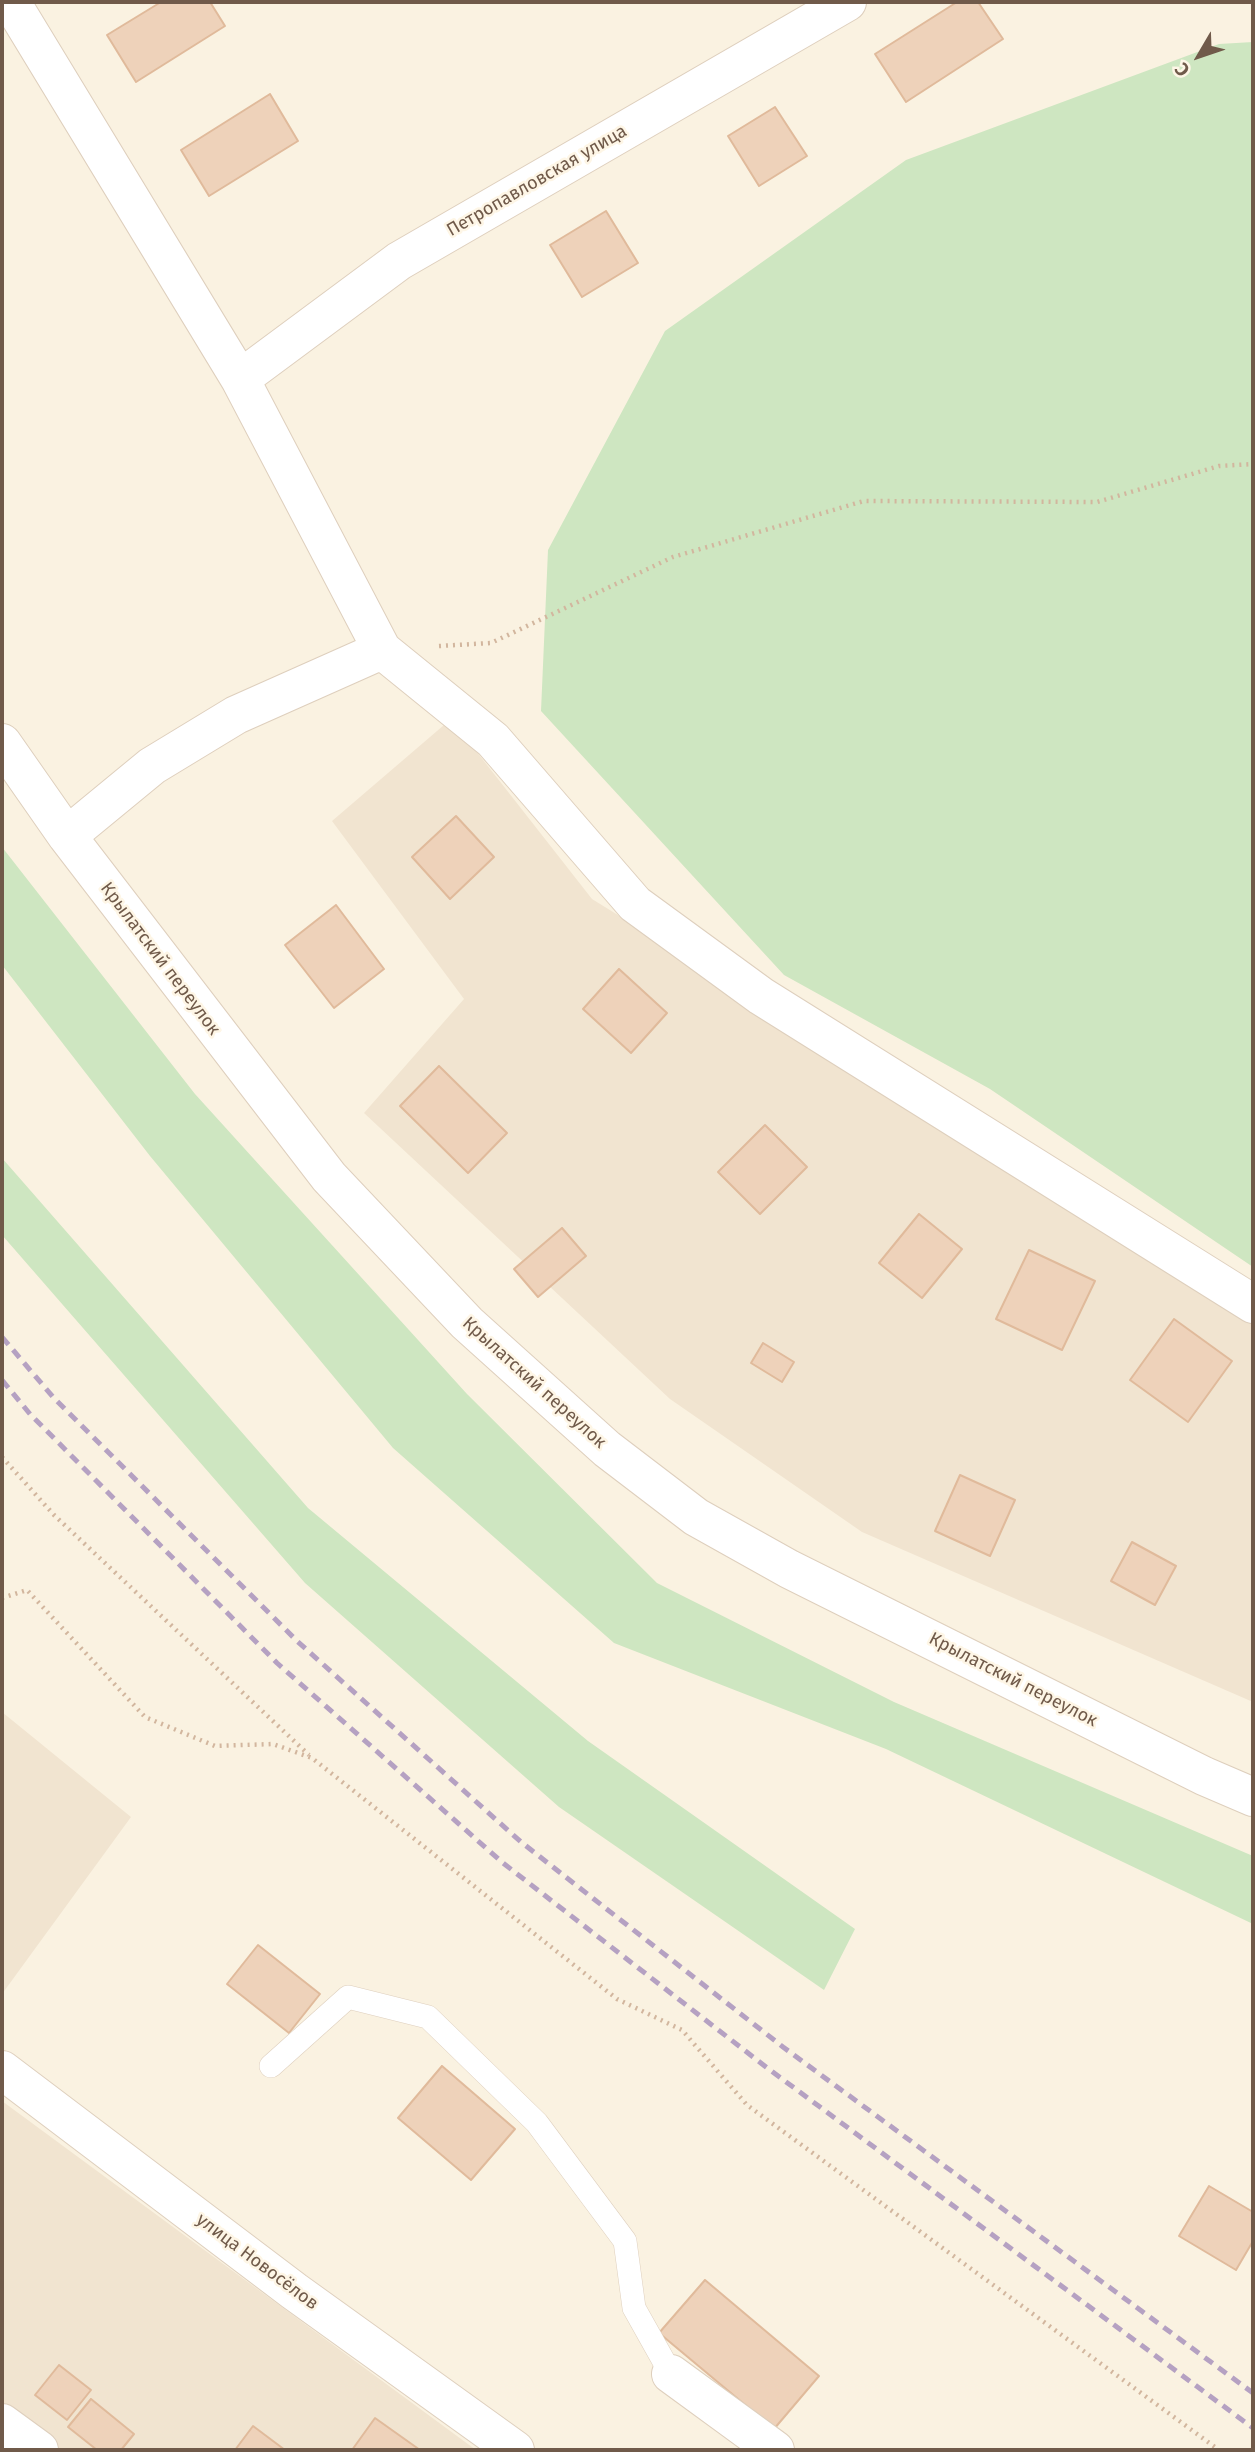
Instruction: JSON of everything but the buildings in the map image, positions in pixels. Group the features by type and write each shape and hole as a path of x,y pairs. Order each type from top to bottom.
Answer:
{"street":[{"path":"11,2 240,379 382,650 493,740 635,904 761,996 1253,1304"},
{"name":"Петропавловская улица","path":"240,379 399,261 847,2"},
{"path":"67,836 152,766 236,715 382,650"},
{"name":"Крылатский переулок","path":"2,743 67,836 329,1177 467,1323 607,1449 696,1517 789,1569 1204,1776 1253,1797"},
{"name":"улица Новосёлов","path":"2,2070 295,2291 515,2450"},
{"path":"671,2374 775,2450"},
{"path":"2,2423 39,2450"}],"lane":[{"path":"271,2066 348,1997 428,2017 537,2123 625,2241 634,2308 671,2374"}],"path":[{"path":"382,650 491,643 673,557 864,501 1097,502 1219,466 1253,464"},
{"path":"2,1457 54,1516 312,1758 617,1999 682,2030 747,2105 1219,2450"},
{"path":"2,1598 27,1590 145,1717 215,1746 273,1744 312,1758"}],"shaded area":[{"path":"451,719 592,899 1253,1308 1253,1702 862,1532 670,1399 364,1113 464,999 332,821"},
{"path":"2,1712 131,1817 2,1994"},
{"path":"2,2101 476,2450 2,2450"}],"green space":[{"path":"1253,42 1253,1267 990,1089 784,975 541,711 548,550 665,331 906,160 1219,44"},
{"path":"2,847 195,1094 467,1394 657,1583 894,1702 1253,1856 1253,1924 886,1749 614,1643 393,1448 150,1156 2,965"},
{"path":"2,1158 308,1508 588,1741 855,1929 824,1990 559,1807 305,1583 2,1235"}],"railway":[{"path":"2,1337 53,1397 297,1641 521,1842 783,2047 1253,2393"},
{"path":"2,1380 30,1414 277,1663 503,1863 766,2067 1253,2428"}]}
